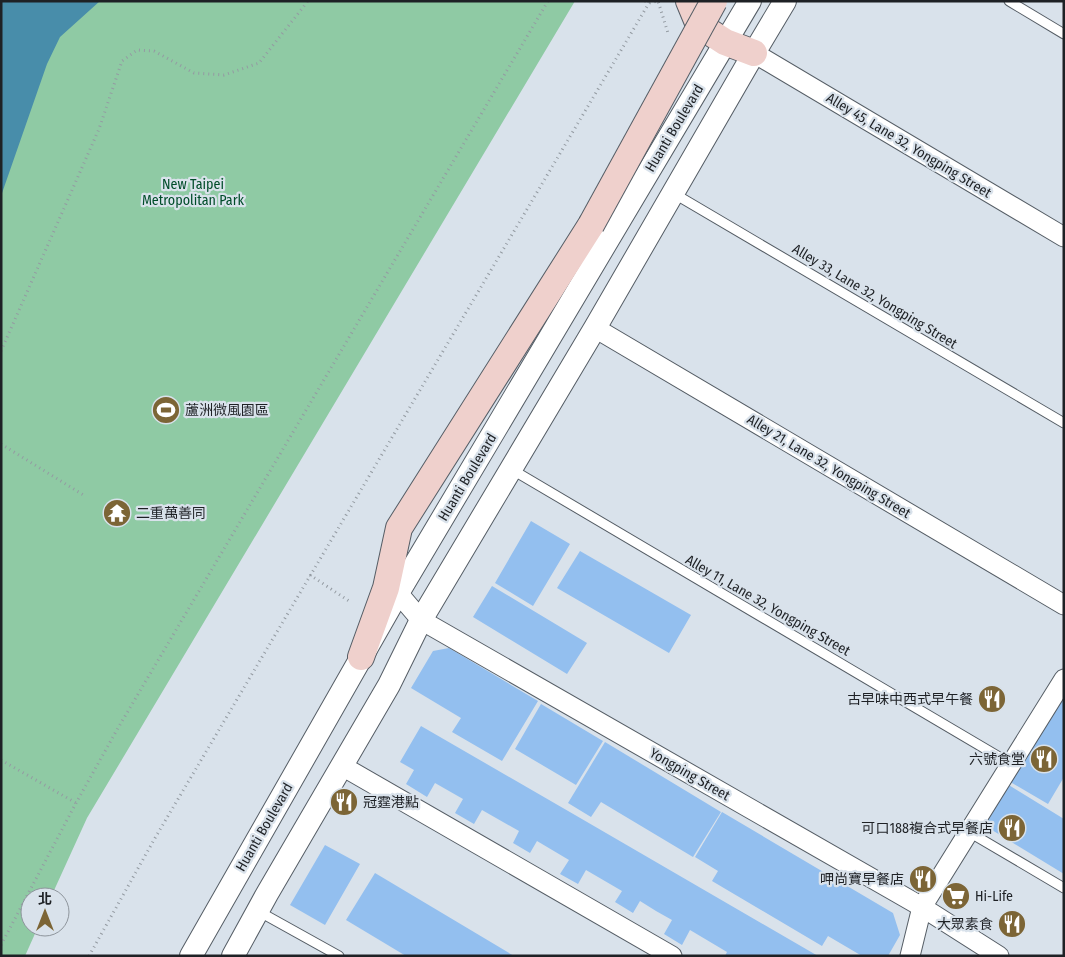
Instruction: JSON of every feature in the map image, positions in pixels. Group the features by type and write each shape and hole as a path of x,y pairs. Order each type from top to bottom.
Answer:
{"main road":[{"path":"689,1 699,25 726,42 754,53"},
{"path":"361,657 392,591 399,528 591,225 714,1"}],"street":[{"name":"Huanti Boulevard","path":"392,591 750,1"},
{"path":"233,956 390,685 421,620 595,328 785,1"},
{"name":"Alley 45, Lane 32, Yongping Street","path":"754,53 1064,236"},
{"name":"Alley 21, Lane 32, Yongping Street","path":"595,328 1064,605"},
{"name":"Yongping Street","path":"392,591 421,620 922,907 999,956"},
{"name":"Huanti Boulevard","path":"191,956 361,657"},
{"path":"910,956 922,907 1064,678"},
{"path":"342,766 672,956"}],"lane":[{"path":"1009,1 1064,34"},
{"name":"Alley 33, Lane 32, Yongping Street","path":"673,192 1064,423"},
{"name":"Alley 11, Lane 32, Yongping Street","path":"511,469 1011,764"},
{"path":"969,832 1064,888"},
{"path":"258,911 339,956"}],"path":[{"path":"1,351 99,129 122,61 137,50 154,51 194,72 224,74 259,63 308,1"},
{"path":"1,945 76,803 128,711 548,1"},
{"path":"89,956 155,838 648,2 658,1 668,36"},
{"path":"1,444 85,496"},
{"path":"310,575 349,601"},
{"path":"1,760 76,803"}],"green space":[{"name":"蘆洲微風園區","path":"1,1 575,1 87,818 56,887 20,887 20,937 34,937 25,956 1,956"}],"water":[{"path":"1,1 100,1 60,37 47,64 1,196"}],"building":[{"path":"531,521 570,544 533,606 495,583"},
{"path":"580,551 691,615 669,653 557,588"},
{"path":"492,586 587,643 567,674 473,617"},
{"path":"449,648 538,701 502,761 452,732 461,718 411,688 433,651"},
{"path":"1064,683 1064,777 1048,804 1000,776"},
{"path":"541,704 603,741 576,785 515,749"},
{"path":"421,726 818,956 725,956 727,952 690,930 682,945 664,934 672,920 640,901 633,913 615,902 622,891 586,870 578,884 560,874 569,860 537,841 530,853 513,843 519,831 482,810 474,824 455,813 463,799 435,783 427,797 406,784 414,770 400,762"},
{"path":"605,742 721,812 693,857 601,802 591,817 568,803"},
{"path":"999,779 1064,819 1064,874 974,819"},
{"path":"722,812 893,913 900,935 888,956 862,956 828,936 822,946 712,881 718,871 695,857"},
{"path":"325,845 360,864 325,925 290,905"},
{"path":"375,873 514,956 406,956 346,920"}],"place":[{"name":"蘆洲微風園區","path":"166,410"},
{"name":"二重萬善同","path":"117,513"},
{"name":"古早味中西式早午餐","path":"992,699"},
{"name":"六號食堂","path":"1044,759"},
{"name":"冠霆港點","path":"344,802"},
{"name":"可口188複合式早餐店","path":"1012,828"},
{"name":"呷尚寶早餐店","path":"923,879"},
{"name":"Hi-Life","path":"956,896"},
{"name":"大眾素食","path":"1012,924"}],"park label":[{"name":"New Taipei Metropolitan Park","path":"193,192"}]}
